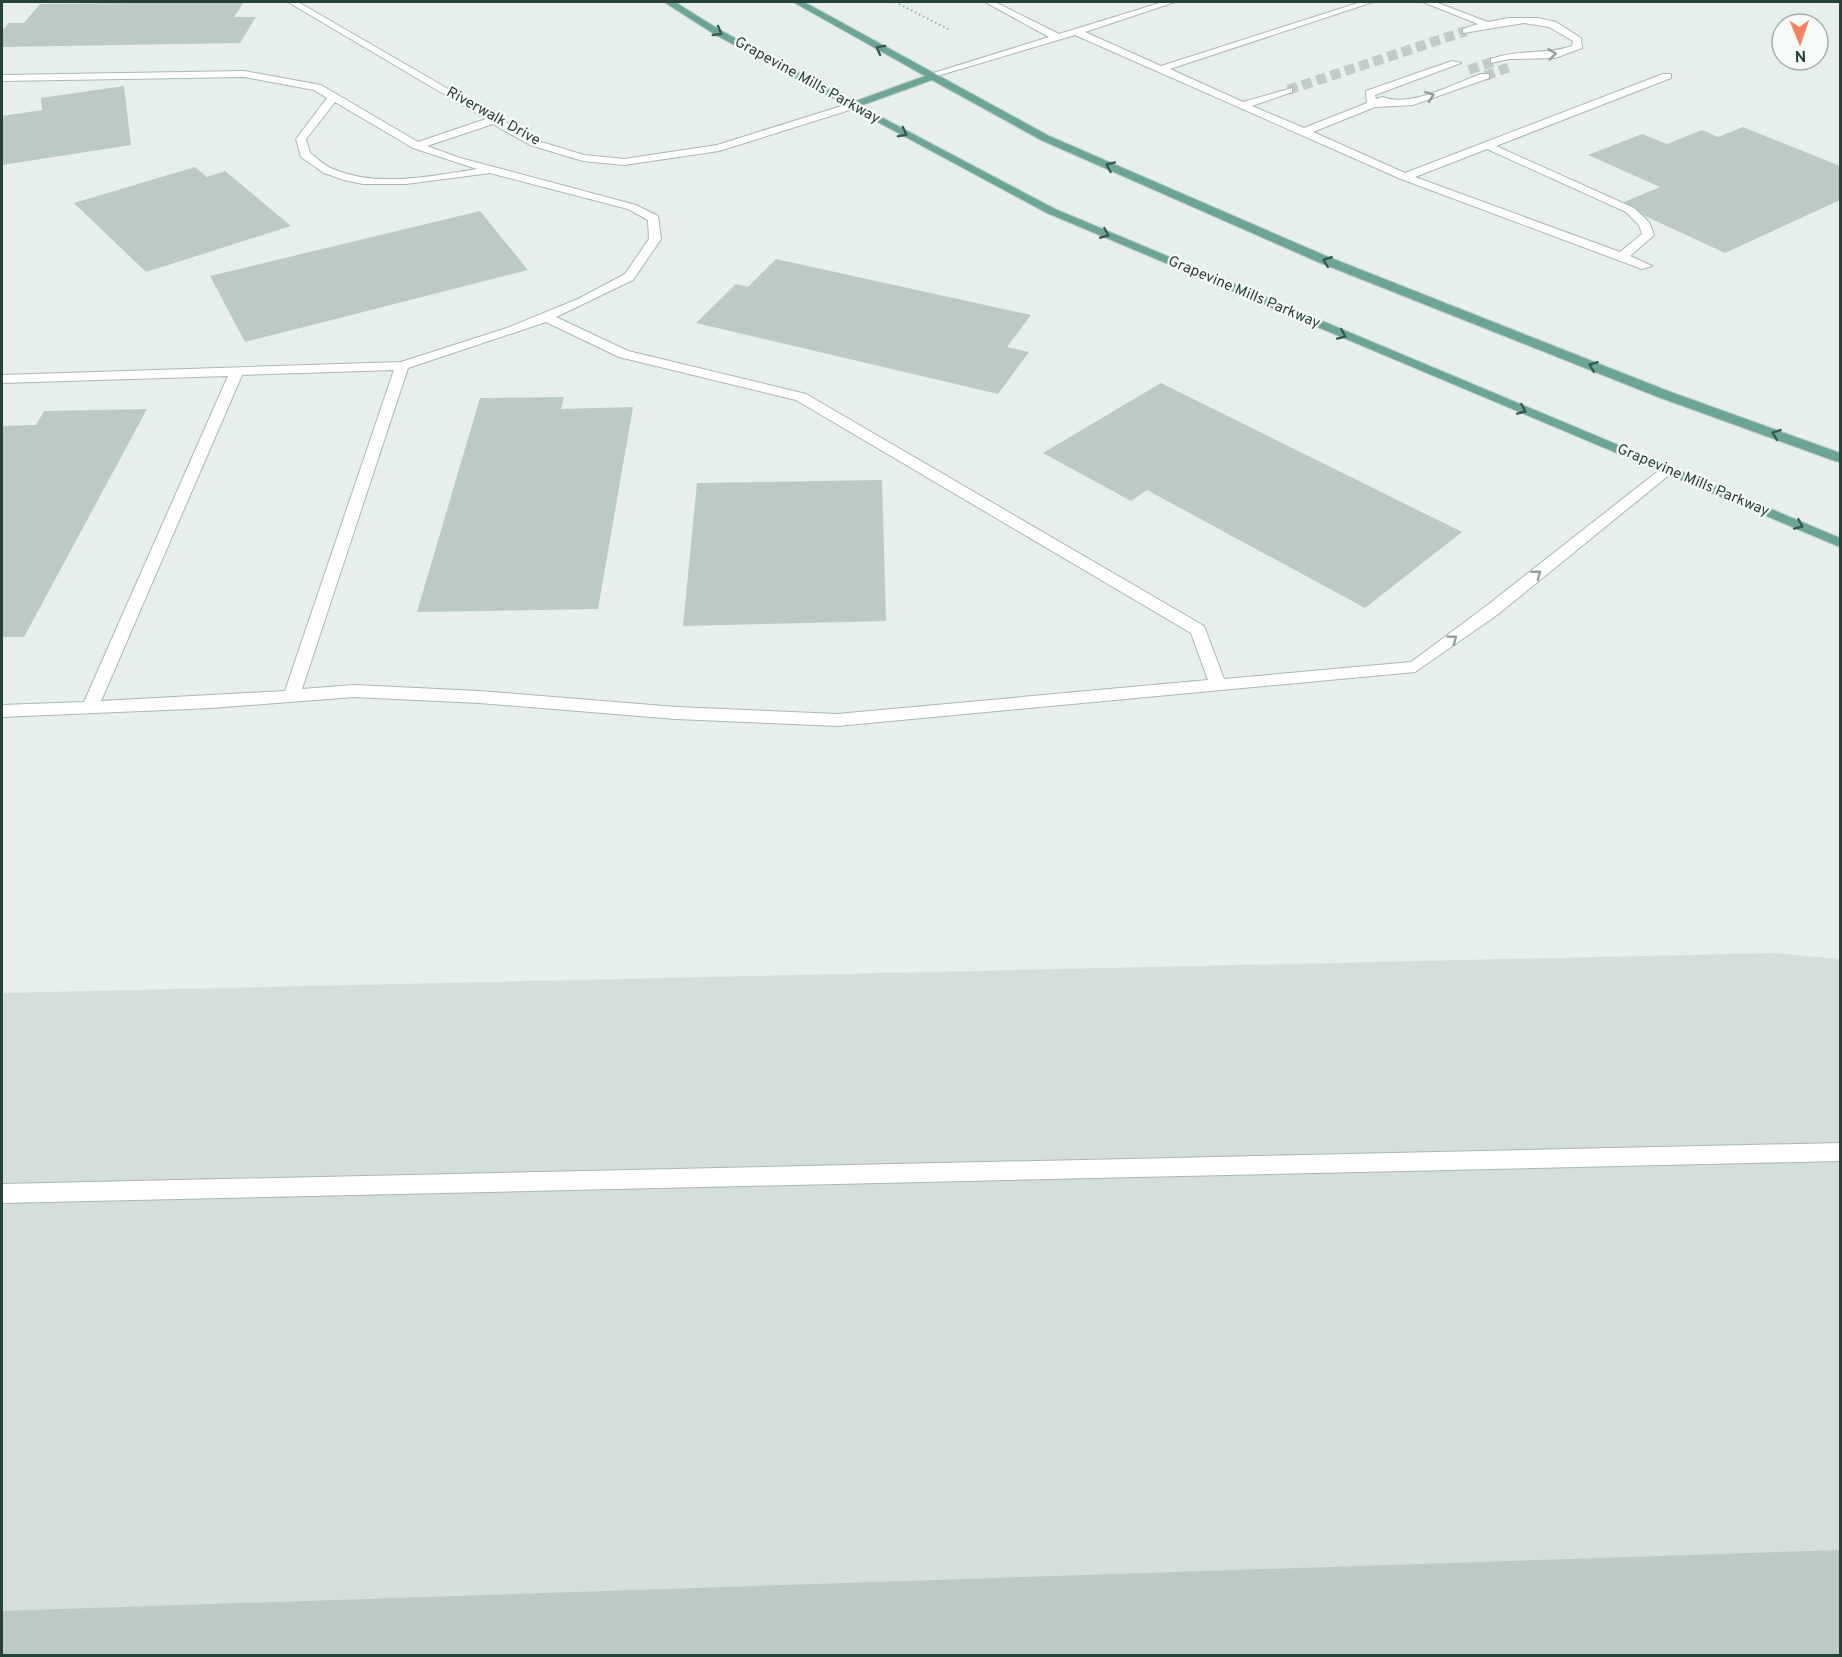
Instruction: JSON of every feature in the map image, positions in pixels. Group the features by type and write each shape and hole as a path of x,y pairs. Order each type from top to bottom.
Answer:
{"main road":[{"name":"Grapevine Mills Parkway","path":"669,2 717,32 852,106 1051,211 1840,543"},
{"path":"798,2 1045,138 1322,259 1663,394 1840,458"},
{"path":"852,106 931,77"}],"lane":[{"name":"Riverwalk Drive","path":"292,2 534,143 583,158 624,162 719,148 852,106"},
{"path":"995,2 1057,37"},
{"path":"931,77 1057,37 1136,8 1171,2"},
{"path":"1161,69 1370,2"},
{"path":"1428,2 1486,24"},
{"path":"1466,32 1486,24 1516,18 1538,21 1569,32 1578,40 1577,48 1555,55 1492,58"},
{"path":"1074,31 1405,177 1646,266"},
{"path":"1509,56 1509,67"},
{"path":"1372,104 1370,93 1456,63"},
{"path":"1304,132 1372,104 1469,70"},
{"path":"2,78 244,74 317,87 417,146 494,170 632,207 654,218 655,239 629,277 582,302 512,331 402,366 236,373 2,378"},
{"path":"1372,104 1409,103 1485,76"},
{"path":"1405,177 1667,76"},
{"path":"1243,105 1288,90"},
{"path":"334,96 301,139 305,155 330,172 374,181 424,180 494,170"},
{"path":"417,146 494,120"},
{"path":"1486,146 1630,210 1645,224 1648,235 1622,257"},
{"path":"546,317 624,354 801,396 1198,630 1218,684"},
{"path":"292,695 402,366"},
{"path":"90,707 236,373"},
{"path":"2,711 354,691 479,697 676,713 837,720 1415,667 1491,611 1667,471"},
{"path":"2,1194 1840,1152"}],"shaded area":[{"path":"1775,953 1840,959 1840,1655 2,1655 2,993"}],"building":[{"path":"244,2 234,17 256,17 240,43 2,47 2,31 9,23 24,23 40,4"},
{"path":"124,86 131,145 2,165 2,116 42,110 41,98"},
{"path":"1743,127 1840,166 1840,200 1725,253 1619,204 1660,187 1588,155 1642,134 1667,144 1702,130 1718,137"},
{"path":"195,167 207,177 225,171 291,226 146,272 74,203"},
{"path":"480,211 528,270 245,342 210,276"},
{"path":"776,259 1031,315 1007,347 1029,352 998,394 696,323 736,284 748,287"},
{"path":"1161,383 1462,532 1365,608 1147,490 1131,501 1043,453"},
{"path":"564,397 561,409 633,407 598,609 417,612 480,398"},
{"path":"147,409 24,637 2,637 2,426 36,425 44,411"},
{"path":"882,480 886,621 683,626 697,483"},
{"path":"1840,1550 1840,1656 2,1656 2,1611"}],"tunnel":[{"path":"1288,90 1466,31"},
{"path":"1469,70 1495,61"},
{"path":"1485,76 1510,67"}]}
